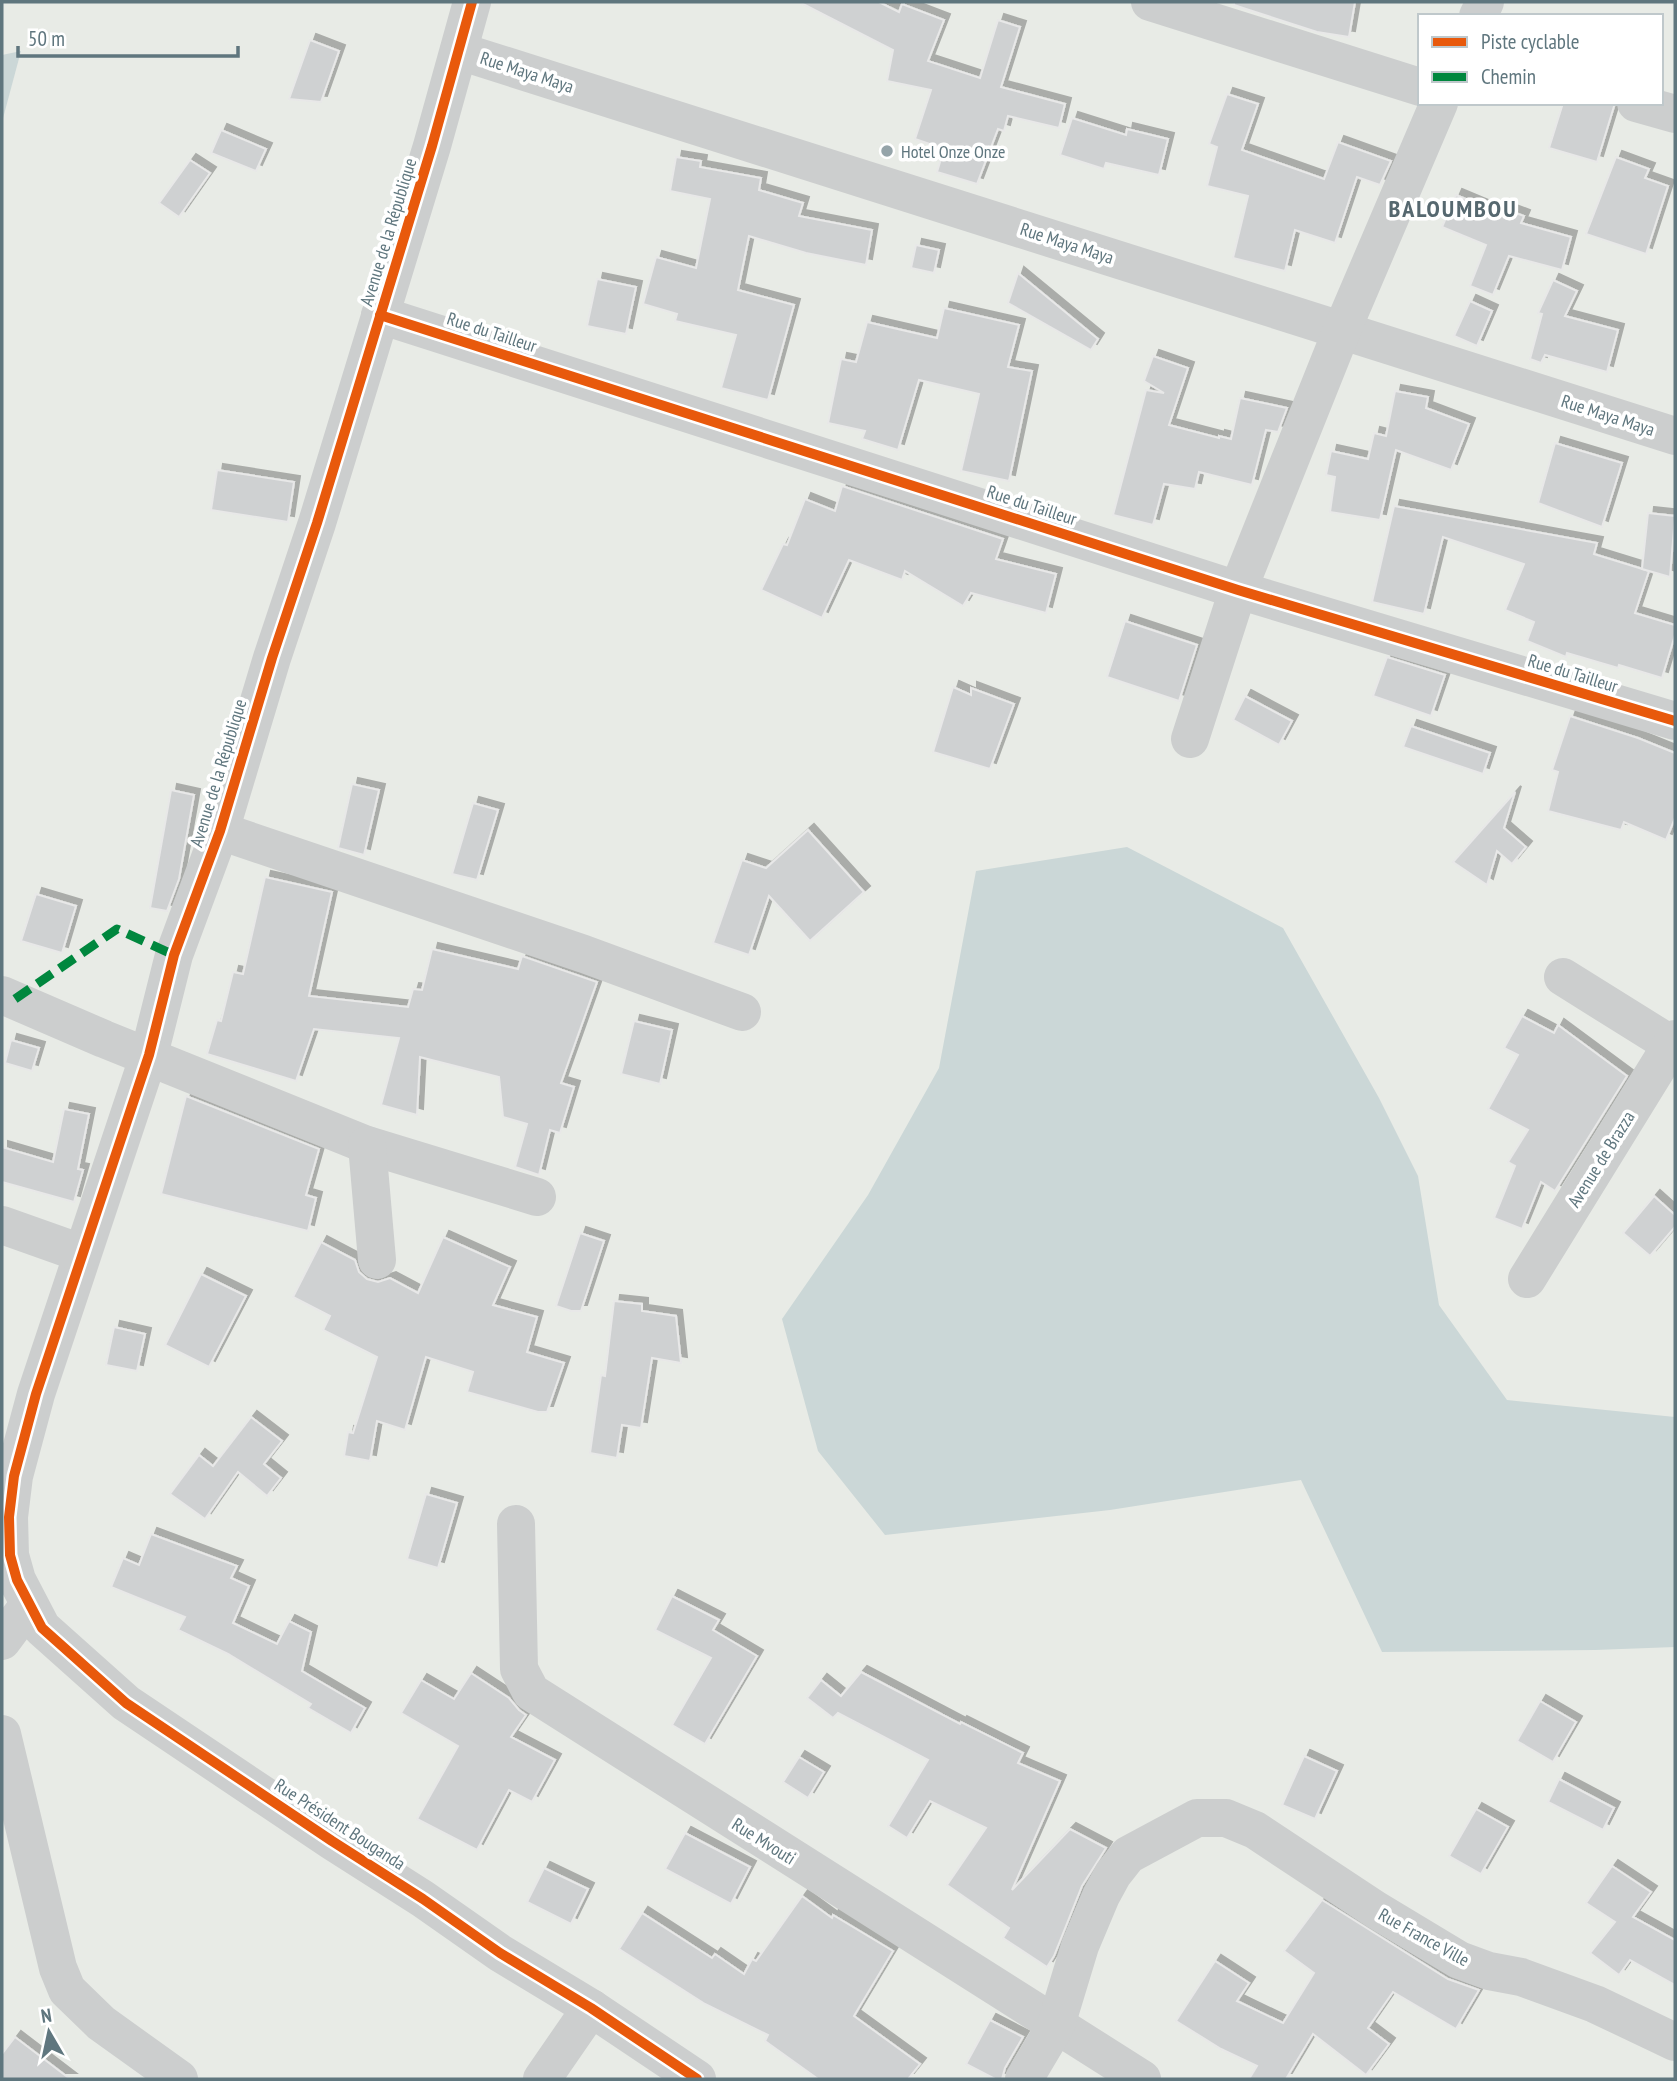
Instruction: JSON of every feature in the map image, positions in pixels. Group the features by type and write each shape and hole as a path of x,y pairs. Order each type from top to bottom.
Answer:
{"street":[{"name":"Avenue de la République","path":"6,1553 14,1476 36,1394 149,1055 174,955 220,831 272,658 317,523 472,2"},
{"path":"1150,2 1418,86"},
{"name":"Rue Maya Maya","path":"459,51 1675,436"},
{"path":"1190,739 1238,590 1342,330 1438,105"},
{"path":"1643,105 1675,114"},
{"name":"Rue du Tailleur","path":"380,315 1238,590 1675,721"},
{"path":"220,831 584,954 743,1012"},
{"path":"1563,978 1674,1044"},
{"path":"2,995 367,1145 537,1197"},
{"name":"Avenue de Brazza","path":"1527,1279 1674,1044"},
{"path":"367,1145 377,1260"},
{"path":"2,1226 81,1253"},
{"name":"Rue Mvouti","path":"516,1524 519,1669 531,1692 1142,2079"},
{"name":"Rue Président Bouganda","path":"6,1553 29,1606 42,1628 126,1703 423,1899 500,1953 592,2008 698,2079"},
{"path":"2,1641 29,1606"},
{"path":"2,1734 58,1968 66,1990 101,2023 179,2079"},
{"name":"Rue France Ville","path":"1056,2025 1080,1946 1101,1896 1128,1855 1197,1818 1226,1818 1255,1830 1365,1903 1459,1960 1489,1971 1521,1977 1595,2004 1675,2042"},
{"path":"542,2079 592,2008"},
{"path":"1024,2079 1056,2025"}],"shaded area":[{"path":"2,2 1675,2 1675,2079 2,2079"},
{"path":"21,51 2,122 2,55"},
{"path":"1127,847 1283,928 1379,1098 1418,1176 1439,1305 1507,1400 1675,1417 1675,1647 1382,1652 1301,1480 1110,1510 885,1535 818,1451 782,1319 868,1195 939,1068 976,871"}],"building":[{"path":"799,2 879,2 899,12 902,4 944,20 928,61 980,78 998,20 1020,27 1001,87 1065,104 1059,128 1008,116 1004,131 998,129 977,184 937,172 944,149 915,139 931,90 887,81 893,50"},
{"path":"1234,2 1355,2 1349,37 1317,32 1234,5"},
{"path":"310,40 339,51 321,102 289,99"},
{"path":"1227,94 1258,104 1242,150 1324,179 1338,142 1391,161 1380,185 1357,177 1335,243 1295,230 1285,271 1233,258 1248,196 1207,186 1217,147 1209,144"},
{"path":"1562,105 1614,105 1597,162 1549,148"},
{"path":"1072,118 1126,135 1127,129 1168,139 1159,175 1106,163 1104,169 1060,155"},
{"path":"221,130 266,149 256,171 211,153"},
{"path":"676,157 701,161 700,167 761,178 759,190 803,203 799,216 872,230 866,265 806,253 749,236 738,290 794,305 768,400 721,388 736,335 675,321 677,314 643,304 656,257 696,268 710,199 670,191"},
{"path":"1616,157 1649,169 1645,178 1668,186 1646,254 1586,234"},
{"path":"190,160 210,173 179,217 159,203"},
{"path":"1456,195 1499,213 1500,207 1524,216 1521,223 1571,237 1562,270 1509,256 1493,295 1470,286 1486,245 1442,227"},
{"path":"916,245 939,250 934,273 911,268"},
{"path":"1018,273 1098,339 1091,350 1008,303"},
{"path":"597,279 636,287 626,334 587,326"},
{"path":"1553,280 1577,291 1565,316 1618,330 1607,372 1545,355 1541,363 1530,359 1542,314 1538,313"},
{"path":"1470,301 1492,311 1477,346 1454,336"},
{"path":"944,308 1019,325 1008,367 1032,371 1009,481 961,471 979,394 919,380 898,450 862,439 865,431 828,423 841,359 856,362 867,322 937,338"},
{"path":"1153,356 1188,368 1169,425 1231,439 1240,398 1287,408 1278,432 1266,430 1252,485 1199,472 1195,489 1164,484 1153,525 1113,515 1146,390 1164,393 1144,381"},
{"path":"1395,391 1428,397 1426,408 1469,424 1451,470 1396,450 1380,520 1330,512 1335,477 1326,475 1331,451 1368,459 1374,433 1386,436"},
{"path":"1555,443 1622,463 1602,527 1538,503"},
{"path":"217,470 294,482 288,522 211,510"},
{"path":"842,486 1003,539 996,559 1056,574 1046,613 971,593 963,606 905,571 902,580 849,560 822,618 761,590 783,544 787,545 805,499 835,511"},
{"path":"1394,506 1597,543 1594,554 1649,571 1635,613 1675,625 1675,635 1662,678 1567,653 1566,657 1527,641 1534,622 1505,610 1524,564 1443,537 1424,614 1372,602"},
{"path":"1648,513 1675,516 1670,577 1642,569"},
{"path":"1125,621 1197,645 1179,701 1107,677"},
{"path":"1387,657 1445,675 1431,716 1373,696"},
{"path":"953,687 971,695 971,688 1014,704 990,769 933,752"},
{"path":"1245,696 1292,721 1279,745 1233,720"},
{"path":"1570,716 1675,753 1675,818 1666,840 1624,822 1621,830 1548,811 1558,772 1552,770"},
{"path":"1411,726 1490,753 1483,774 1403,747"},
{"path":"352,784 379,790 364,855 338,848"},
{"path":"171,790 194,795 179,879 167,911 150,908"},
{"path":"1515,792 1504,828 1526,847 1512,864 1497,851 1487,885 1453,862"},
{"path":"473,803 498,810 477,880 452,874"},
{"path":"808,830 864,892 810,941 769,896 749,955 713,943 742,860 766,868"},
{"path":"265,877 332,892 309,996 408,1007 413,989 422,990 432,949 518,969 522,956 597,982 561,1083 574,1087 560,1133 550,1130 539,1175 515,1167 527,1124 503,1117 499,1077 420,1057 417,1115 381,1105 399,1038 314,1029 296,1081 207,1054 217,1020 221,1021 233,972 243,974"},
{"path":"36,894 76,906 62,953 21,941"},
{"path":"1522,1016 1554,1033 1558,1025 1627,1076 1555,1191 1541,1182 1522,1229 1494,1218 1515,1166 1508,1162 1528,1130 1488,1109 1518,1055 1504,1048"},
{"path":"634,1021 672,1030 660,1084 621,1074"},
{"path":"11,1040 39,1048 32,1071 5,1063"},
{"path":"186,1096 319,1149 306,1195 316,1198 308,1231 161,1194"},
{"path":"64,1109 89,1114 78,1169 83,1170 74,1202 2,1182 2,1147 53,1162"},
{"path":"1654,1196 1675,1215 1675,1227 1650,1256 1623,1233"},
{"path":"580,1233 604,1241 581,1311 571,1311 556,1306"},
{"path":"443,1237 510,1267 493,1305 537,1317 527,1352 564,1363 547,1412 538,1412 467,1392 473,1372 426,1357 405,1430 377,1421 370,1461 344,1456 348,1432 353,1433 377,1357 323,1330 330,1316 293,1297 321,1242 355,1260 359,1272 367,1279 378,1282 390,1278 418,1293"},
{"path":"201,1274 246,1296 209,1367 165,1345"},
{"path":"614,1301 642,1304 642,1311 676,1316 681,1363 652,1358 641,1428 622,1425 617,1458 590,1453 601,1375 605,1376"},
{"path":"114,1327 145,1334 137,1371 106,1365"},
{"path":"251,1417 282,1441 264,1464 281,1478 267,1496 238,1472 205,1519 170,1494 199,1455 213,1466"},
{"path":"426,1494 457,1503 438,1568 407,1559"},
{"path":"151,1534 237,1566 231,1578 249,1586 233,1623 277,1644 289,1621 311,1632 302,1671 365,1708 351,1733 308,1708 311,1704 228,1654 178,1630 185,1617 111,1587 123,1558 139,1565"},
{"path":"672,1596 719,1620 713,1630 757,1656 705,1744 672,1725 711,1658 655,1630"},
{"path":"861,1672 960,1724 961,1722 1023,1753 1018,1763 1060,1781 1012,1890 1070,1829 1106,1848 1082,1886 1047,1967 1003,1938 1009,1928 947,1885 986,1828 930,1801 907,1838 888,1826 928,1760 838,1713 833,1718 807,1698 821,1680 841,1696"},
{"path":"471,1673 509,1698 526,1715 511,1737 555,1760 532,1802 509,1790 477,1850 417,1819 458,1746 401,1713 421,1680 454,1699"},
{"path":"1540,1701 1576,1722 1553,1762 1517,1741"},
{"path":"1304,1756 1337,1771 1315,1819 1282,1805"},
{"path":"799,1757 824,1772 808,1798 783,1782"},
{"path":"1559,1779 1614,1808 1603,1830 1548,1802"},
{"path":"1476,1809 1508,1827 1481,1874 1449,1856"},
{"path":"685,1833 750,1867 731,1904 665,1869"},
{"path":"1612,1866 1651,1892 1633,1917 1675,1940 1675,1985 1630,1960 1619,1975 1590,1953 1615,1922 1586,1903"},
{"path":"544,1868 588,1889 571,1924 527,1902"},
{"path":"802,1896 832,1918 833,1915 893,1951 854,2016 920,2064 908,2079 818,2079 765,2041 768,2035 705,2004 619,1949 642,1913 712,1958 715,1954 744,1974 752,1959 756,1961"},
{"path":"1322,1900 1448,1979 1479,1990 1456,2029 1393,1992 1368,2028 1389,2044 1366,2075 1313,2034 1286,2079 1249,2079 1257,2066 1221,2049 1176,2021 1215,1961 1249,1983 1237,2001 1283,2023 1314,1973 1284,1951"},
{"path":"990,2020 1023,2037 1005,2068 1002,2079 995,2079 966,2064"},
{"path":"15,2037 70,2079 2,2079 2,2054"}],"marked path":[{"path":"15,999 117,929 174,955"}],"cycle path":[{"path":"472,2 432,146 317,523 272,658 220,831 174,955 149,1055 36,1394 14,1476 9,1517 10,1555 17,1580 42,1628 126,1703 423,1899 500,1953 591,2008 697,2079"},
{"path":"380,315 1238,590 1675,721"}],"place":[{"name":"Hotel Onze Onze","path":"887,151"}],"district":[{"name":"BALOUMBOU","path":"1453,208"}]}
